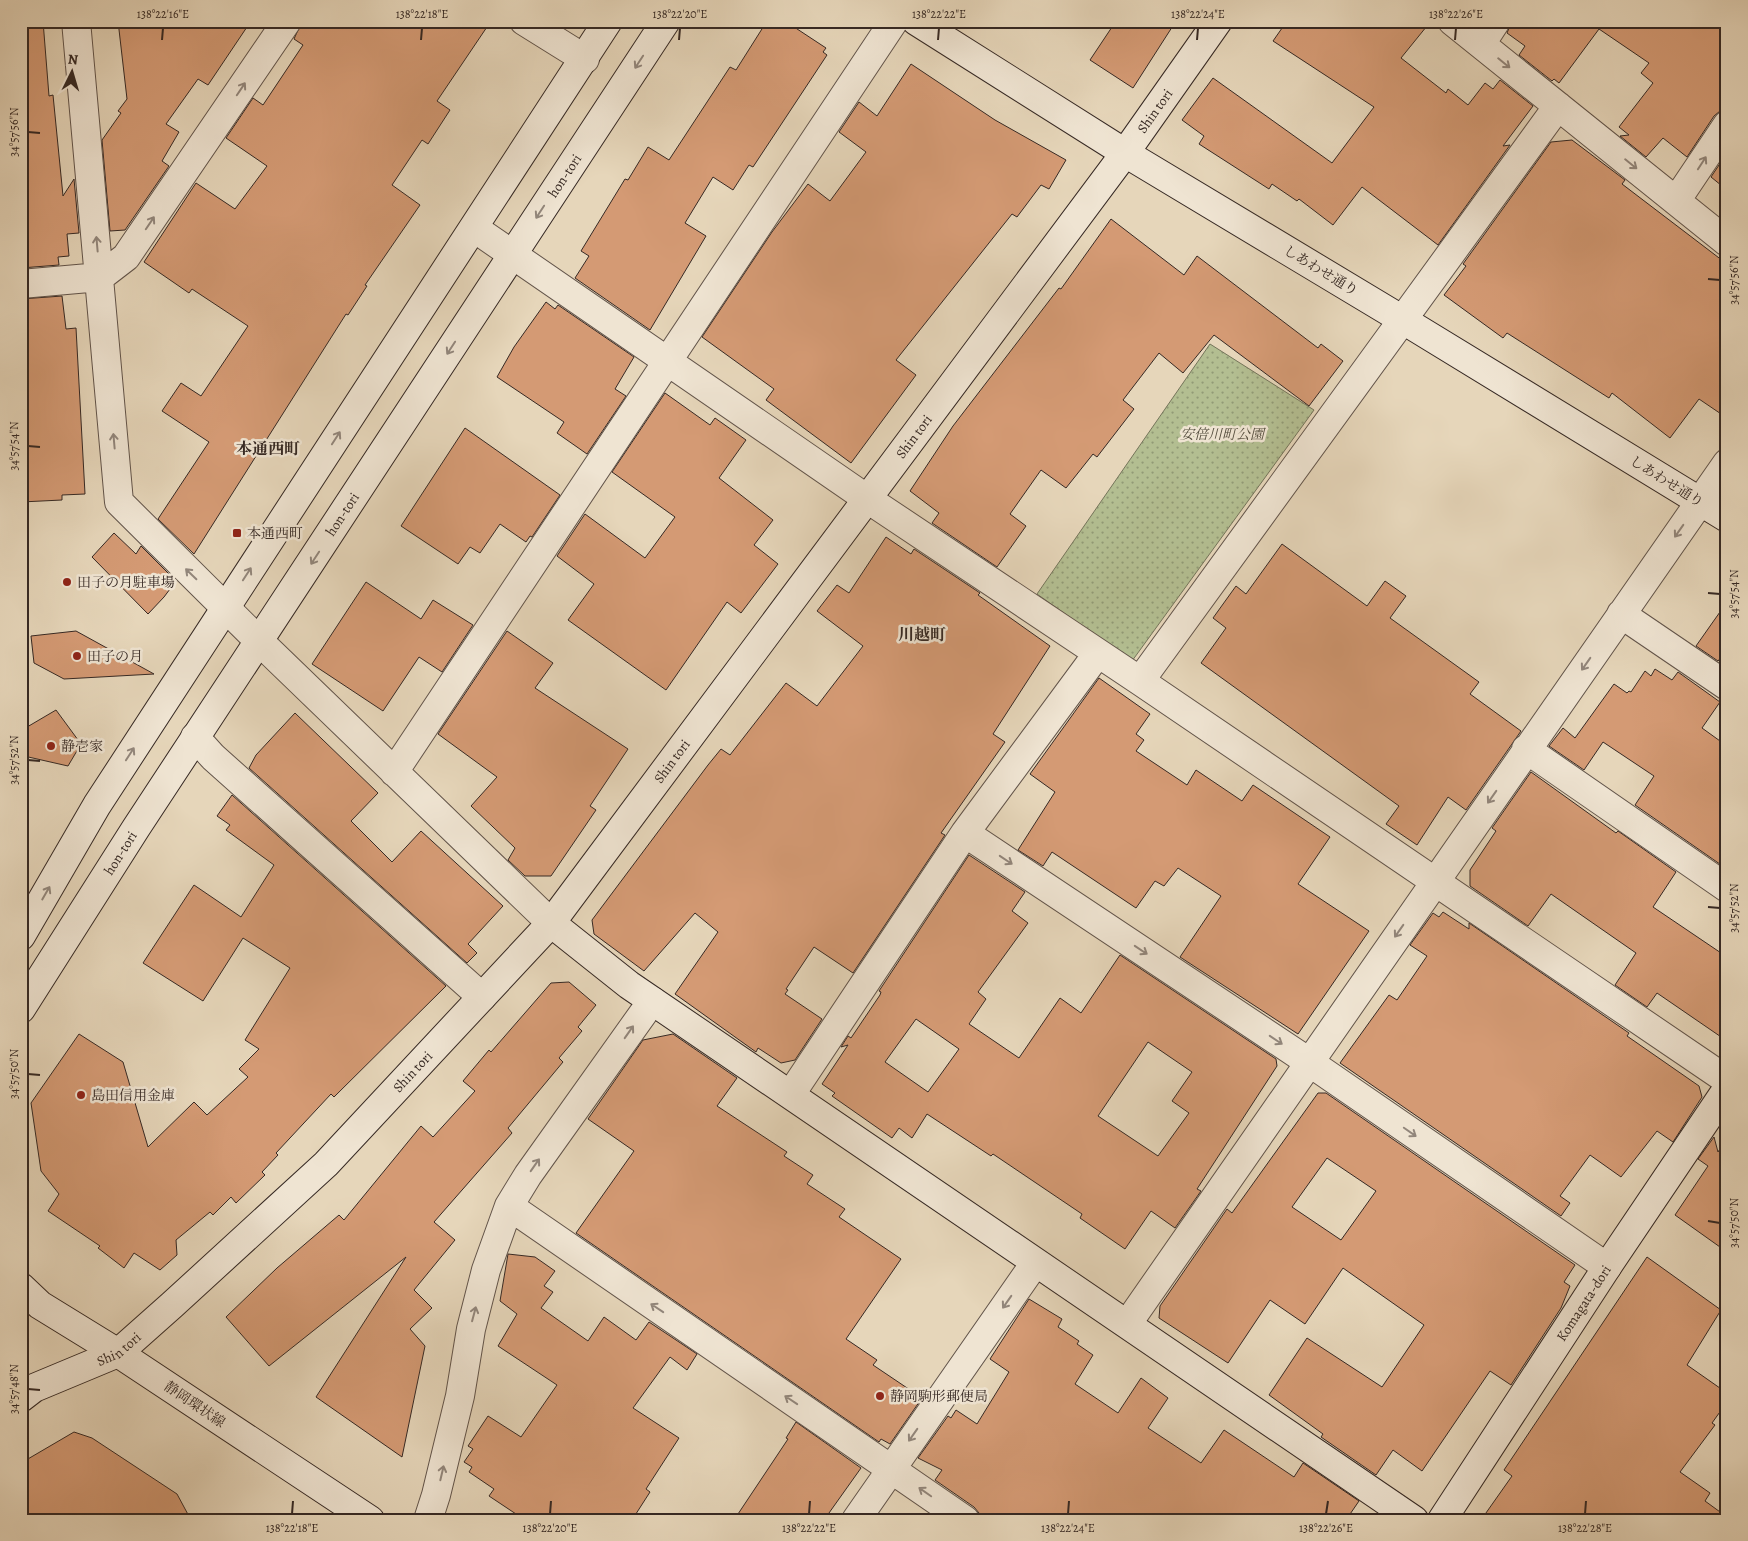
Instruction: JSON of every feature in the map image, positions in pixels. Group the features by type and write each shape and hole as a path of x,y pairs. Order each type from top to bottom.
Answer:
{"street":[{"path":"76,21 119,502 225,608 551,923 652,1001 791,1094 1035,1263 1128,1323 1414,1520"},
{"path":"21,284 100,278 126,257 287,21"},
{"path":"524,21 585,59"},
{"path":"21,936 97,805 608,21"},
{"name":"hon-tori","path":"21,1008 195,737 260,642 666,21"},
{"path":"394,772 894,21"},
{"name":"Shin tori","path":"21,1398 34,1388 118,1353 326,1164 551,923 1125,153 1218,21"},
{"path":"1452,21 1727,242"},
{"path":"1481,44 1496,21"},
{"name":"しあわせ通り","path":"923,23 1125,153 1404,320 1727,518"},
{"path":"1140,681 1558,106"},
{"path":"1676,201 1727,125"},
{"path":"474,228 866,498 1140,681 1727,1080"},
{"path":"1128,1323 1434,881 1727,463"},
{"path":"1621,614 1727,686"},
{"path":"791,1094 965,833 1098,653"},
{"path":"195,737 213,757 482,997"},
{"path":"1526,749 1727,888"},
{"path":"965,833 1309,1062 1606,1267"},
{"path":"428,1520 460,1396 470,1329 486,1270 509,1206 528,1175 652,1001"},
{"name":"Komagata-dori","path":"1442,1520 1606,1267 1727,1089"},
{"path":"509,1206 965,1520"},
{"path":"856,1520 890,1468 1035,1263"},
{"name":"静岡環状線","path":"21,1287 40,1304 118,1353 370,1520"}],"green space":[{"name":"安倍川町公園","path":"1210,344 1314,410 1132,661 1037,594"}],"building":[{"path":"21,21 43,21 49,96 53,95 63,196 74,179 79,233 67,234 69,256 58,257 59,265 21,268 22,188 24,188 21,153"},
{"path":"118,21 251,21 208,85 198,79 166,124 179,132 162,161 169,166 125,230 110,231 102,140 121,113 118,111 127,99"},
{"path":"302,21 491,21 437,101 450,110 428,144 422,140 392,185 420,205 365,285 367,286 348,315 346,314 194,554 158,519 209,442 162,411 181,383 201,396 248,326 192,289 189,293 144,262 196,183 235,209 267,166 226,138 253,98 263,105 303,45 294,39"},
{"path":"767,21 785,21 826,48 823,52 827,55 753,167 749,165 733,190 713,177 685,223 706,236 650,330 575,278 589,256 581,251 625,179 628,180 648,147 669,160 730,67 736,70"},
{"path":"1116,21 1176,21 1133,88 1090,60"},
{"path":"1287,21 1431,21 1401,58 1446,93 1448,89 1468,105 1485,83 1493,89 1500,80 1533,106 1503,146 1510,145 1438,245 1362,187 1333,225 1299,199 1297,201 1272,184 1269,189 1199,144 1204,136 1182,120 1213,78 1332,163 1374,107 1273,41"},
{"path":"1512,21 1727,21 1727,110 1720,111 1714,116 1687,157 1663,138 1646,157 1620,136 1629,135 1619,127 1653,83 1641,73 1649,63 1599,29 1559,83 1554,79 1552,81 1519,55 1525,46 1507,33"},
{"path":"911,64 995,120 1066,160 1049,189 1041,185 1017,217 1012,214 896,360 916,375 851,463 766,400 774,389 702,337 772,232 808,184 830,201 866,152 839,132 859,102 877,116"},
{"path":"1572,140 1625,180 1622,184 1727,264 1727,418 1699,399 1670,438 1612,393 1609,398 1507,333 1503,338 1444,295 1466,266 1463,264 1551,142"},
{"path":"1727,153 1727,190 1711,177"},
{"path":"1111,219 1184,275 1197,256 1318,348 1321,344 1343,361 1309,406 1214,335 1183,373 1159,353 1123,400 1134,409 1097,457 1093,454 1066,488 1041,470 1010,514 1026,526 997,567 932,523 939,513 910,491 953,426 1059,288 1061,289"},
{"path":"62,296 66,329 76,328 85,494 62,495 62,500 21,502 21,299"},
{"path":"546,302 555,309 558,305 634,357 615,389 626,396 587,454 557,433 564,422 497,377 514,347"},
{"path":"665,393 710,425 715,418 746,440 719,478 773,520 754,545 778,564 741,613 727,602 666,690 568,620 594,584 557,556 585,514 645,558 675,517 612,472"},
{"path":"465,428 560,495 532,537 530,536 526,542 500,524 480,553 470,547 458,564 401,526"},
{"path":"114,533 136,554 141,546 176,581 148,614 92,557"},
{"path":"886,537 911,554 914,549 980,593 978,595 1050,646 993,734 1005,742 941,833 945,835 853,973 814,947 786,989 788,990 785,994 822,1019 795,1060 781,1063 758,1048 756,1052 675,994 718,932 695,913 644,971 594,934 592,920 721,749 730,755 786,683 817,706 863,646 817,611 837,585 849,593"},
{"path":"1282,544 1367,606 1385,581 1406,596 1390,618 1479,682 1470,694 1521,731 1466,810 1448,797 1417,845 1386,824 1399,806 1201,663 1226,628 1213,618 1236,586 1246,594"},
{"path":"366,582 421,619 433,600 473,625 442,672 419,657 383,711 312,664"},
{"path":"1727,602 1727,650 1718,661 1696,646"},
{"path":"76,631 154,674 64,679 34,663 31,636"},
{"path":"507,631 553,663 535,688 628,749 590,806 596,810 551,876 525,876 508,860 515,848 471,806 497,777 438,734"},
{"path":"1655,669 1672,680 1678,672 1720,702 1702,728 1727,746 1727,869 1635,805 1654,776 1603,742 1584,770 1549,746 1563,728 1575,738 1614,684 1627,693 1631,692 1645,671 1651,676"},
{"path":"1099,678 1150,714 1136,734 1144,740 1136,751 1187,785 1196,770 1242,801 1253,785 1330,837 1298,884 1369,931 1298,1034 1180,957 1221,896 1178,868 1164,886 1155,881 1136,908 1052,852 1043,866 1018,850 1055,792 1030,774"},
{"path":"56,710 81,744 68,766 24,756 22,730"},
{"path":"295,713 378,793 351,821 392,862 421,831 503,906 468,944 477,953 467,963 249,768 256,755"},
{"path":"1531,772 1616,833 1618,831 1676,872 1653,907 1727,957 1727,1041 1657,993 1647,1007 1615,985 1636,953 1551,894 1528,926 1470,886 1470,870 1496,831 1492,828"},
{"path":"232,795 446,986 334,1097 331,1094 276,1153 278,1155 262,1172 265,1175 236,1203 231,1197 213,1215 210,1212 176,1240 177,1255 160,1270 134,1253 124,1268 98,1248 100,1246 48,1211 59,1194 41,1171 31,1103 79,1034 123,1062 148,1147 194,1102 207,1115 248,1077 239,1069 259,1049 245,1040 290,968 243,938 203,1001 143,963 194,885 241,917 274,865 226,830 230,825 217,816"},
{"path":"969,855 1025,892 1012,911 1028,923 978,992 986,999 969,1024 1019,1058 1060,998 1081,1013 1120,955 1276,1059 1277,1066 1197,1189 1201,1191 1175,1228 1151,1211 1125,1249 1080,1218 1082,1214 993,1154 991,1156 927,1114 912,1138 899,1128 892,1138 832,1096 835,1093 822,1084 848,1045 841,1047 848,1036 851,1038 880,995 881,992 879,991","holes":["916,1019 959,1049 928,1092 885,1062","1148,1042 1192,1072 1172,1101 1189,1113 1158,1156 1098,1116"]},
{"path":"1443,912 1469,929 1469,923 1629,1033 1627,1036 1699,1086 1702,1097 1673,1142 1657,1131 1621,1177 1590,1155 1560,1196 1570,1203 1561,1216 1340,1063 1389,995 1397,1000 1427,956 1410,945 1433,913 1439,917"},
{"path":"569,982 596,1005 578,1027 582,1031 559,1058 563,1062 508,1128 512,1133 434,1222 455,1240 414,1290 432,1308 410,1329 425,1346 402,1457 316,1397 406,1257 269,1366 226,1317 277,1268 339,1215 344,1220 421,1126 433,1137 475,1091 463,1081 489,1050 491,1052 551,983"},
{"path":"673,1034 737,1078 717,1106 787,1152 784,1156 813,1175 807,1184 845,1209 839,1217 901,1259 846,1339 877,1360 873,1365 922,1398 890,1444 881,1439 879,1442 576,1233 634,1151 588,1119 643,1040"},
{"path":"1318,1093 1326,1093 1575,1265 1564,1282 1570,1286 1561,1308 1511,1385 1490,1371 1422,1471 1393,1450 1376,1475 1321,1437 1323,1434 1269,1395 1307,1338 1382,1387 1424,1325 1343,1268 1305,1324 1270,1300 1228,1363 1159,1318 1160,1306 1227,1209 1232,1213","holes":["1327,1158 1376,1191 1341,1240 1292,1207"]},
{"path":"1714,1137 1718,1152 1727,1138 1727,1252 1675,1215 1708,1166 1698,1159"},
{"path":"508,1254 535,1257 555,1271 544,1286 553,1292 541,1308 588,1341 604,1317 636,1340 649,1322 697,1354 687,1370 670,1357 633,1408 679,1438 646,1489 650,1492 632,1520 525,1520 489,1496 494,1489 469,1472 472,1467 464,1462 473,1449 468,1446 488,1416 521,1437 557,1385 498,1346 517,1314 500,1301"},
{"path":"1647,1257 1721,1310 1687,1365 1727,1393 1727,1402 1712,1423 1715,1425 1680,1472 1710,1493 1705,1501 1727,1517 1727,1520 1481,1520 1512,1476 1504,1470"},
{"path":"1029,1299 1062,1319 1058,1327 1079,1341 1077,1344 1093,1355 1075,1384 1118,1413 1141,1378 1168,1398 1148,1428 1201,1463 1224,1430 1294,1477 1303,1463 1359,1501 1346,1520 980,1520 979,1513 974,1507 935,1480 942,1470 918,1458 948,1416 951,1418 956,1410 977,1424 1009,1372 990,1359"},
{"path":"796,1422 861,1468 824,1520 734,1520 788,1439 786,1438"},
{"path":"74,1432 92,1438 177,1494 191,1520 21,1520 21,1463"}],"place":[{"name":"本通西町","path":"237,533"},
{"name":"田子の月駐車場","path":"67,582"},
{"name":"田子の月","path":"77,656"},
{"name":"静壱家","path":"51,746"},
{"name":"島田信用金庫","path":"81,1095"},
{"name":"静岡駒形郵便局","path":"880,1396"}],"district":[{"name":"本通西町","path":"268,448"},
{"name":"川越町","path":"922,634"}]}
